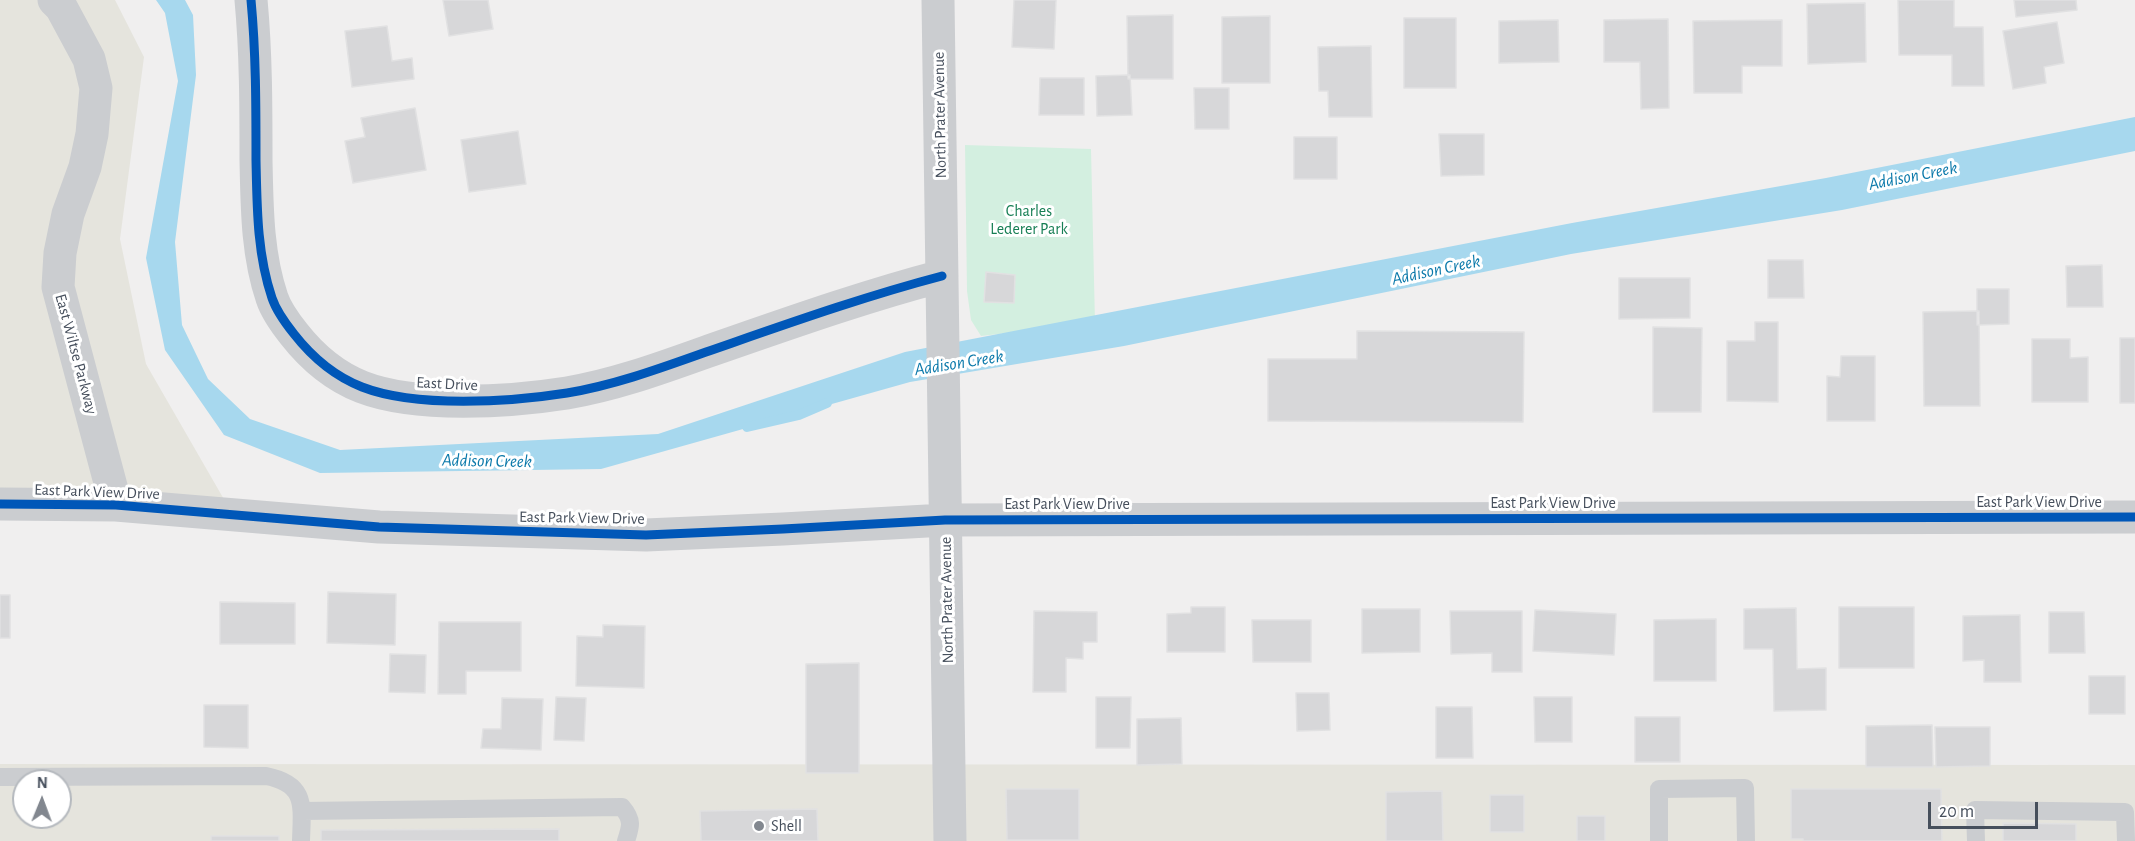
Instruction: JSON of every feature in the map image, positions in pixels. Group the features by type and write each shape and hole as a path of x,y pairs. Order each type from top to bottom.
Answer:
{"street":[{"name":"East Wiltse Parkway","path":"54,0 61,7 89,59 96,88 92,134 85,167 68,214 60,253 58,287 116,505"},
{"name":"East Drive","path":"251,0 255,36 257,224 273,300 289,328 309,354 330,370 362,387 403,397 445,400 500,401 569,393 639,375 887,290 942,276"},
{"name":"North Prater Avenue","path":"938,0 950,841"},
{"name":"East Park View Drive","path":"0,504 116,505 378,527 646,535 945,519 2135,517"}],"lane":[{"path":"0,777 266,776 283,780 296,790 302,811 301,841"},
{"path":"1659,841 1659,789 1745,788 1746,841"},
{"path":"302,811 622,807 629,815 631,827 626,841"},
{"path":"1976,841 1976,810 2125,812 2126,841"}],"shaded area":[{"path":"0,0 115,0 144,57 120,239 146,364 233,515 0,504"},
{"path":"0,764 2135,765 2135,841 0,841"}],"green space":[{"name":"Charles Lederer Park","path":"965,145 1091,149 1095,323 981,336 971,320 967,291"}],"water":[{"path":"156,0 185,0 193,15 196,75 175,242 182,325 208,379 250,419 340,450 658,434 905,352 1572,223 1826,178 2135,117 2135,151 1842,210 1571,254 1124,346 910,382 601,469 320,473 224,435 165,350 146,258 178,81 165,13"}],"building":[{"path":"443,0 488,0 493,29 449,36"},
{"path":"1014,0 1056,0 1054,49 1012,47"},
{"path":"1898,0 1954,0 1954,27 1983,27 1984,86 1952,86 1952,55 1899,55"},
{"path":"2014,0 2076,0 2077,10 2016,17"},
{"path":"1865,3 1866,62 1808,64 1807,4"},
{"path":"1173,15 1173,79 1128,79 1127,16"},
{"path":"1270,16 1270,83 1222,83 1222,17"},
{"path":"1404,18 1456,18 1456,88 1404,88"},
{"path":"1668,19 1669,108 1641,109 1640,62 1604,62 1604,20"},
{"path":"1558,20 1559,62 1499,63 1499,21"},
{"path":"1782,20 1782,66 1742,66 1742,93 1694,93 1693,21"},
{"path":"2057,22 2064,63 2044,67 2046,83 2013,89 2003,31"},
{"path":"387,26 392,61 412,58 414,79 352,87 345,31"},
{"path":"1371,46 1372,117 1329,117 1328,91 1319,91 1318,47"},
{"path":"1130,75 1132,115 1097,116 1096,76"},
{"path":"1040,78 1084,78 1084,115 1039,115"},
{"path":"1194,88 1229,88 1229,129 1195,129"},
{"path":"415,108 426,170 353,183 345,141 365,137 361,118"},
{"path":"518,131 526,184 469,192 461,140"},
{"path":"1439,134 1484,134 1484,175 1441,176"},
{"path":"1294,137 1337,137 1337,179 1294,179"},
{"path":"1768,260 1803,260 1804,298 1768,298"},
{"path":"2102,265 2103,307 2067,307 2066,266"},
{"path":"986,272 1015,275 1014,303 984,302"},
{"path":"1619,278 1690,278 1690,318 1619,319"},
{"path":"1977,289 2009,289 2009,324 1977,325"},
{"path":"1979,311 1980,406 1924,406 1923,312"},
{"path":"1755,322 1778,322 1778,402 1727,401 1727,341 1755,341"},
{"path":"1653,327 1702,328 1701,412 1653,412"},
{"path":"1357,331 1524,332 1523,422 1268,421 1268,359 1357,359"},
{"path":"2120,338 2135,338 2135,403 2120,403"},
{"path":"2032,339 2070,339 2070,358 2088,357 2088,402 2032,402"},
{"path":"1841,356 1875,356 1875,421 1827,421 1827,376 1840,377"},
{"path":"328,592 396,594 395,645 327,643"},
{"path":"0,595 10,595 10,638 0,638"},
{"path":"220,602 295,603 295,644 220,644"},
{"path":"1191,607 1225,607 1225,652 1167,652 1167,614 1191,613"},
{"path":"1839,607 1914,607 1914,668 1839,668"},
{"path":"1796,608 1797,669 1826,668 1826,710 1774,711 1773,649 1744,649 1744,609"},
{"path":"1362,609 1420,609 1420,652 1362,653"},
{"path":"1535,610 1616,614 1614,655 1533,651"},
{"path":"1034,611 1097,612 1097,642 1083,642 1083,659 1066,658 1066,692 1033,692"},
{"path":"1450,611 1522,611 1522,672 1492,672 1492,653 1451,654"},
{"path":"2049,612 2084,612 2085,653 2049,653"},
{"path":"2020,615 2021,682 1984,682 1984,660 1963,661 1963,616"},
{"path":"1716,619 1716,681 1654,681 1654,620"},
{"path":"1252,620 1311,620 1311,662 1253,662"},
{"path":"439,622 521,622 521,671 466,671 466,694 438,694"},
{"path":"603,625 645,626 644,688 576,686 577,636 603,637"},
{"path":"390,654 426,655 425,693 389,692"},
{"path":"859,663 859,773 806,773 806,664"},
{"path":"2089,676 2125,676 2125,714 2089,714"},
{"path":"1296,693 1329,693 1330,730 1297,731"},
{"path":"556,697 586,698 584,741 554,740"},
{"path":"1096,697 1131,697 1130,748 1096,748"},
{"path":"1534,697 1572,697 1572,742 1535,742"},
{"path":"502,698 543,699 541,750 481,748 483,729 501,729"},
{"path":"204,705 248,705 248,748 204,747"},
{"path":"1436,707 1472,707 1473,758 1436,758"},
{"path":"1635,717 1680,717 1680,762 1635,762"},
{"path":"1181,718 1182,764 1137,765 1137,719"},
{"path":"1932,725 1933,767 1866,767 1866,726"},
{"path":"1935,727 1990,727 1990,766 1936,767"},
{"path":"1006,789 1079,789 1079,840 1007,840"},
{"path":"1791,789 1941,789 1942,841 1803,841 1803,839 1791,839"},
{"path":"1442,791 1443,841 1386,841 1386,792"},
{"path":"1490,795 1524,795 1524,832 1490,832"},
{"name":"Shell","path":"817,809 818,841 701,841 700,811"},
{"path":"1577,816 1605,816 1605,841 1577,841"},
{"path":"2003,823 2076,824 2076,841 2003,841"},
{"path":"559,829 559,841 321,841 321,830"},
{"path":"211,836 279,836 279,841 211,841"}],"waterway":[{"name":"Addison Creek","path":"747,427 799,415 827,403"}],"cycle path":[{"path":"251,0 255,60 258,213 267,281 279,312 301,342 333,371 362,387 384,394 409,398 463,401 519,399 585,390 638,376 823,312 942,276"},
{"path":"0,504 116,505 379,527 646,535 945,520 2135,517"}],"place":[{"name":"Shell","path":"759,826"}]}
